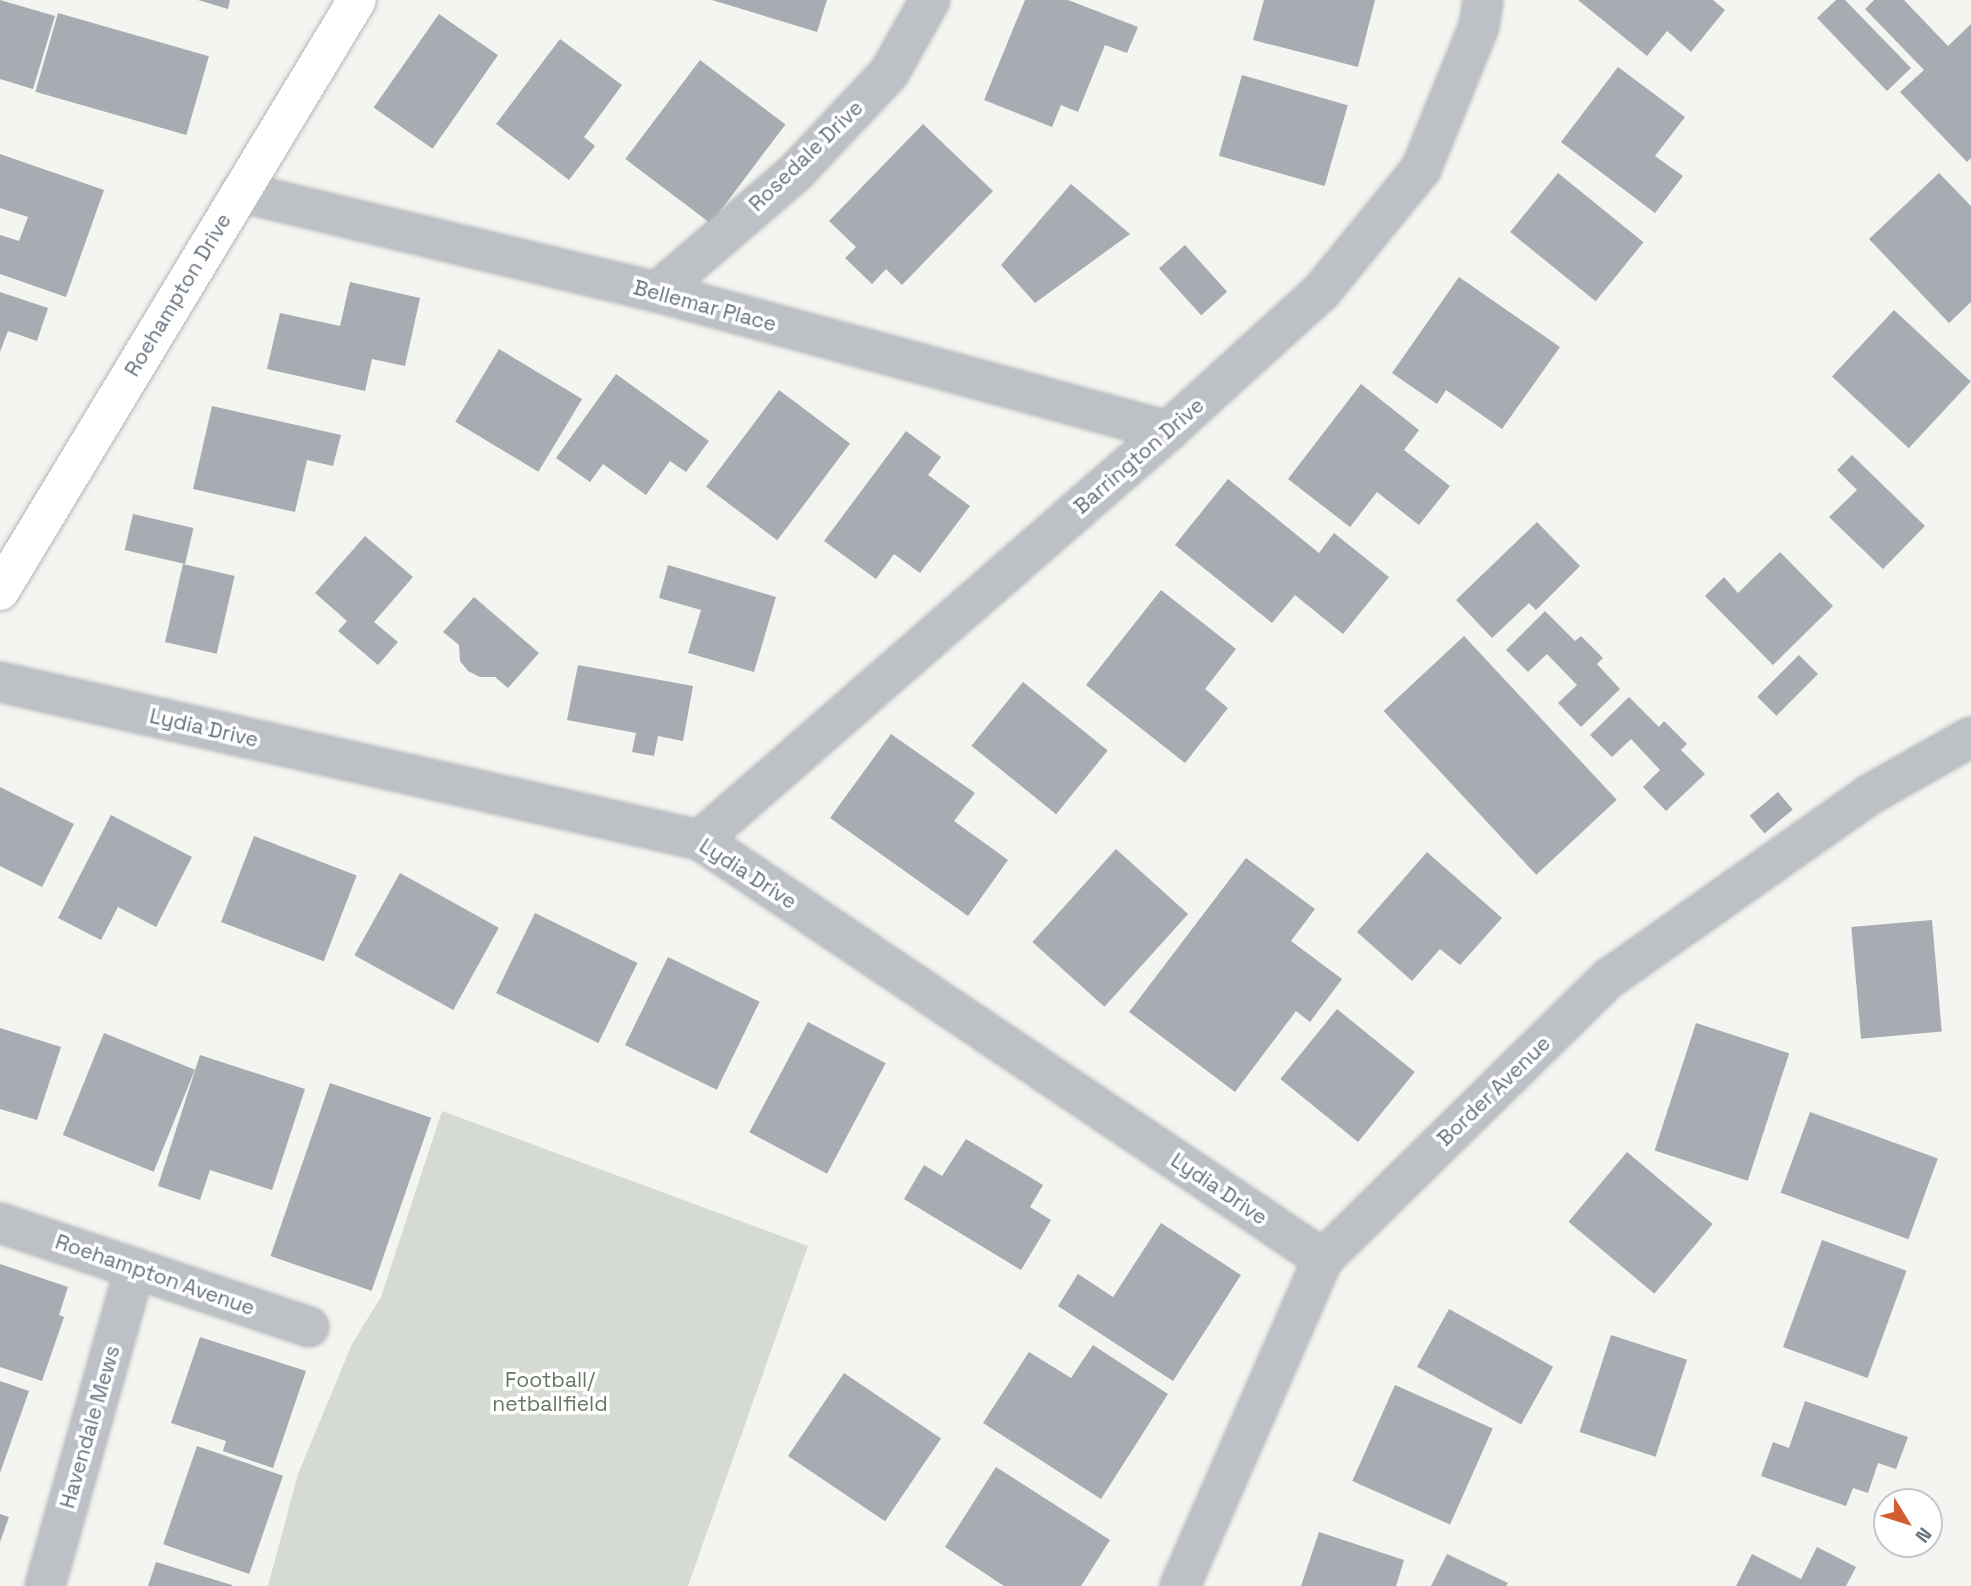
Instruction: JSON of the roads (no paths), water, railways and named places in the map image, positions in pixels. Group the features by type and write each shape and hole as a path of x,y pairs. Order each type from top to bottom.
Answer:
{"street":[{"name":"Roehampton Drive","path":"0,591 357,0"},
{"name":"Rosedale Drive","path":"657,292 796,172 889,72 930,0"},
{"name":"Barrington Drive","path":"700,840 1168,431 1321,292 1421,169 1479,26 1483,0"},
{"name":"Bellemar Place","path":"240,192 657,292 1168,431"},
{"name":"Lydia Drive","path":"0,682 700,840 1322,1259"},
{"name":"Border Avenue","path":"1180,1586 1322,1259 1608,979 1869,795 1971,737"},
{"name":"Roehampton Avenue","path":"0,1223 309,1327"},
{"name":"Havendale Mews","path":"45,1586 135,1268"}],"park label":[{"name":"Football/ netballfield","path":"550,1392"}]}
